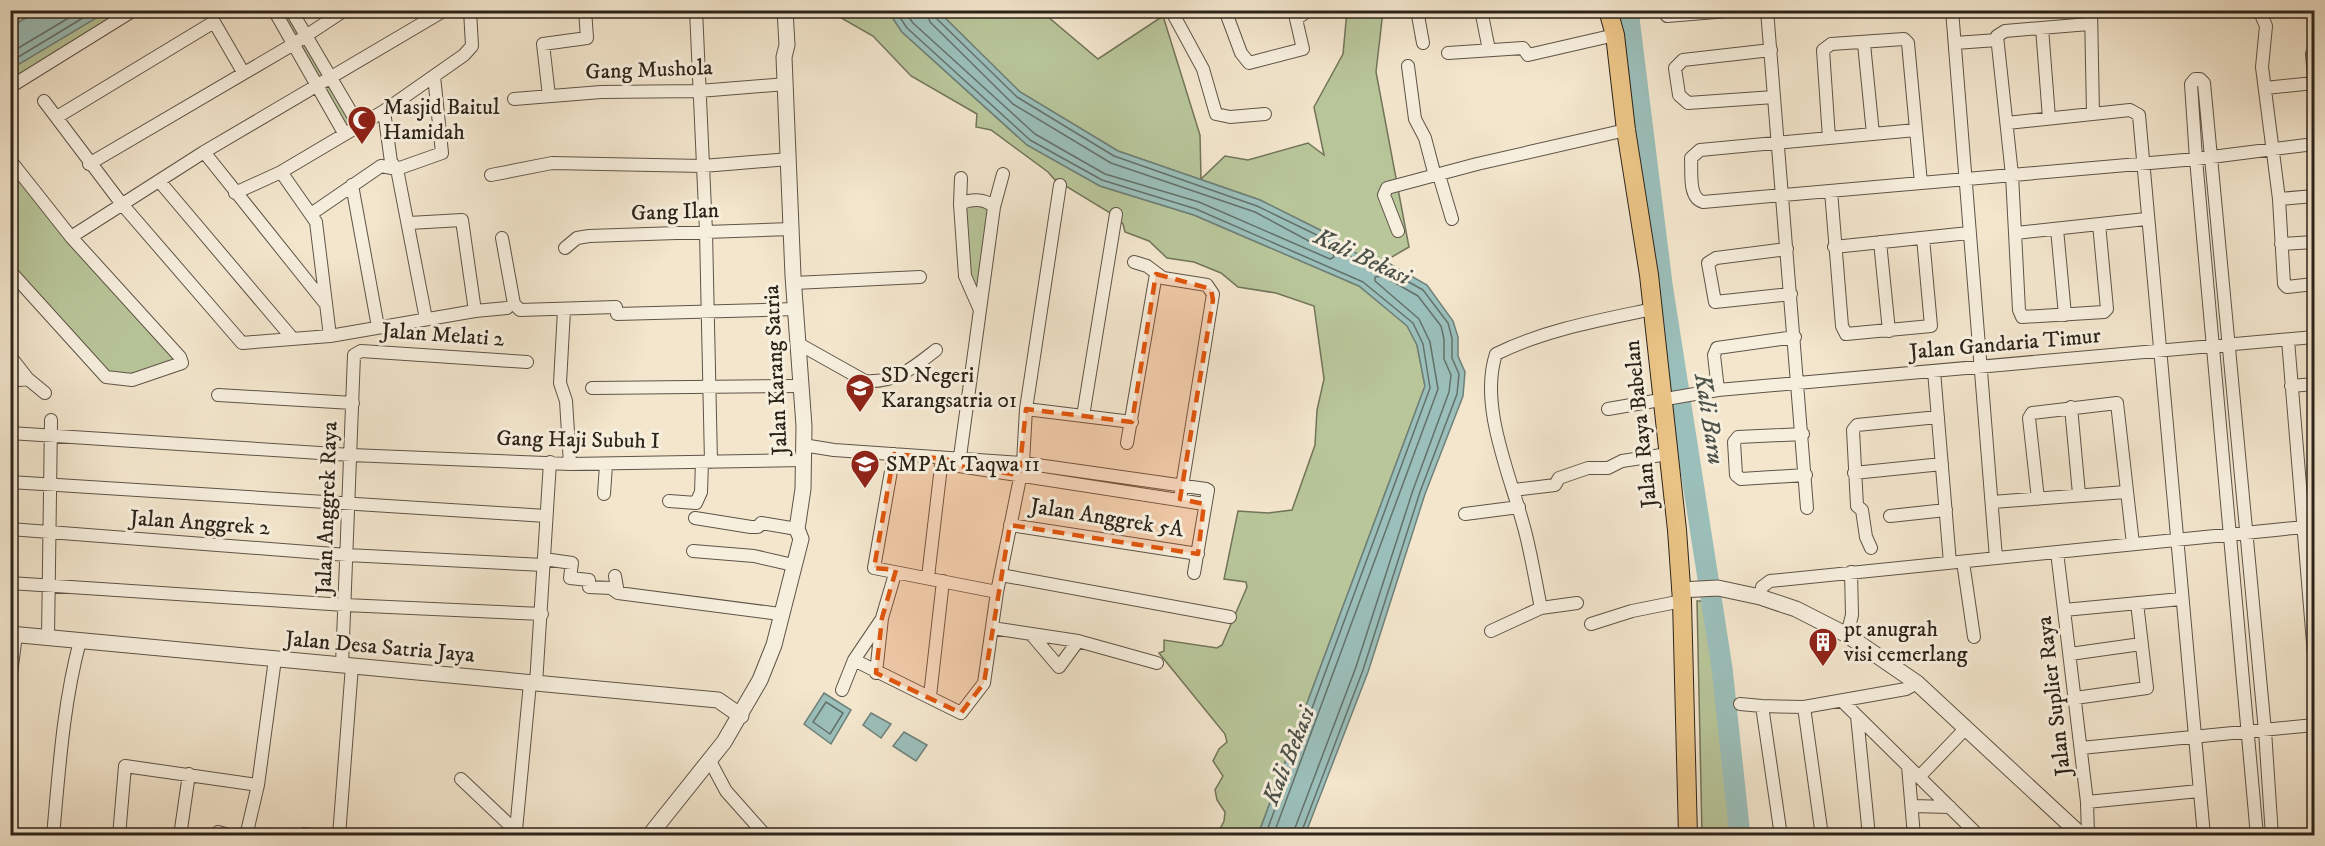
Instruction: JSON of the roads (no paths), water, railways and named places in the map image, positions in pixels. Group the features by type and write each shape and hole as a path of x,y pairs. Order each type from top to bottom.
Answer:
{"main road":[{"name":"Jalan Raya Babelan","path":"1608,10 1615,35 1626,130 1653,309 1677,530 1688,836"}],"street":[{"path":"10,17 20,10"},
{"path":"10,87 134,10"},
{"path":"273,10 344,133"},
{"path":"291,10 358,124"},
{"path":"89,164 292,45 345,10"},
{"path":"71,237 121,203 160,182 204,153 445,10"},
{"path":"235,193 281,172 358,124 384,111 434,76 472,46 470,10"},
{"path":"549,96 543,44 587,38 585,10"},
{"path":"669,501 696,503 701,492 706,462 710,386 696,10"},
{"name":"Jalan Karang Satria","path":"649,836 710,761 741,716 774,645 780,614 801,539 797,529 803,445 783,57 787,45 785,10"},
{"path":"1171,10 1203,69 1216,114 1230,117 1265,114"},
{"path":"1225,10 1241,53 1249,63 1303,49 1296,19 1309,10"},
{"path":"1418,10 1423,43"},
{"path":"1480,10 1489,50"},
{"path":"1663,10 1666,16 1740,10"},
{"path":"1767,10 1803,434 1807,508"},
{"path":"1952,10 1996,558"},
{"path":"2091,10 2089,24 2092,114"},
{"path":"2259,10 2266,26 2262,67 2279,200 2285,286 2314,284"},
{"path":"57,117 213,22 243,72"},
{"path":"2089,24 2000,32 1997,40 2012,175 2020,314 2025,318 2104,312 2107,309 2099,224"},
{"path":"2042,28 2049,118"},
{"path":"1448,52 1523,48 1528,55 1615,35"},
{"path":"1829,138 1823,50 1831,44 1907,40 1921,183"},
{"path":"1955,43 1997,40"},
{"path":"1864,44 1873,134"},
{"path":"1771,50 1683,60 1675,68 1679,94 1688,103 1774,97"},
{"path":"2312,54 2314,76"},
{"path":"1408,66 1414,119 1425,138 1452,219"},
{"path":"311,214 381,166 397,170 442,153 434,76"},
{"path":"2257,836 2196,159 2191,84 2195,79 2204,83 2265,731 2272,836"},
{"path":"2265,88 2314,83"},
{"name":"Gang Mushola","path":"514,99 656,90 699,91 786,84"},
{"path":"44,101 89,164 242,344 330,336 475,311 507,308"},
{"path":"2007,123 2130,110 2138,112 2193,738 2204,836"},
{"path":"384,111 391,162 397,170 409,223 426,319"},
{"path":"1398,231 1384,191 1626,130"},
{"path":"1916,130 1778,142 1694,153 1691,158 1694,195 1697,201 1703,202 2211,158 2314,144"},
{"path":"204,153 324,302"},
{"name":"Gang Ilan","path":"491,175 552,163 703,166 789,159"},
{"path":"10,160 71,237 182,361 180,365 132,380 106,377 10,271"},
{"path":"281,172 316,222 324,302 330,336"},
{"path":"960,461 994,207 1003,174"},
{"path":"962,178 960,204 965,276 980,310"},
{"path":"160,182 293,339"},
{"path":"352,185 378,327"},
{"path":"854,660 876,673 930,696 961,713 984,683 1021,469 1026,409 1060,185"},
{"path":"1831,190 1842,329 1851,335 1927,328 1932,323 1923,238"},
{"path":"2279,200 2314,196"},
{"path":"960,204 968,201 981,201 994,207"},
{"path":"1083,416 1116,214"},
{"path":"2016,233 2146,219"},
{"path":"409,223 462,220 475,311"},
{"path":"2057,229 2065,315"},
{"name":"Gang Ilan","path":"565,248 577,238 589,236 791,230"},
{"path":"1834,247 1969,233"},
{"path":"502,238 516,309 564,310 616,307 617,314 796,309"},
{"path":"1880,242 1889,331"},
{"path":"2281,244 2314,242"},
{"path":"1787,249 1716,258 1708,263 1715,302 1791,294"},
{"path":"1134,262 1147,266 1156,274 1208,285 1213,294 1180,499"},
{"path":"1127,443 1156,274"},
{"path":"794,283 920,277"},
{"path":"1541,608 1519,507 1497,429 1490,386 1491,369 1496,354 1516,344 1556,332 1653,309"},
{"path":"564,310 560,383 566,401 570,464"},
{"path":"1718,390 1714,355 1717,348 1795,337"},
{"name":"Jalan Gandaria Timur","path":"1608,409 1718,390 2314,337"},
{"path":"2288,340 2300,468 2310,527 2314,655"},
{"path":"799,344 865,381 872,382 904,375 936,350"},
{"name":"Jalan Melati 2","path":"356,353 527,362"},
{"name":"Jalan Anggrek Raya","path":"339,836 347,665 345,605 353,357 356,353"},
{"path":"10,356 28,379 45,393"},
{"path":"1934,371 1946,510 1974,637"},
{"path":"10,381 28,379"},
{"path":"2291,386 2314,384"},
{"path":"592,388 801,386"},
{"path":"218,395 353,404"},
{"path":"2038,499 2029,418 2034,412 2112,402 2119,406 2133,544"},
{"path":"2071,407 2079,494"},
{"path":"1026,409 1132,422"},
{"path":"1871,548 1866,537 1862,510 1857,506 1852,433 1857,426 1938,417"},
{"path":"48,638 51,420"},
{"name":"Gang Haji Subuh I","path":"10,433 351,455 570,464 803,460"},
{"path":"1803,434 1738,437 1734,442 1736,475 1741,479 1806,475"},
{"path":"803,445 1183,484 1208,490 1194,573"},
{"path":"894,454 874,568 889,569 895,574 928,577 998,592"},
{"path":"1514,490 1555,485 1559,478 1588,468 1608,468 1622,461 1668,454"},
{"path":"928,577 944,459"},
{"path":"518,833 542,614 550,462"},
{"path":"1854,473 1942,464"},
{"path":"604,494 606,465"},
{"path":"2300,468 2314,467"},
{"path":"1021,469 1204,504"},
{"path":"10,482 546,516"},
{"path":"1992,502 2126,492"},
{"path":"1465,514 1519,507"},
{"path":"1890,516 1946,510"},
{"path":"695,518 758,528 761,523 797,529"},
{"name":"Jalan Anggrek 5A","path":"1010,525 1198,554"},
{"path":"1760,597 1762,587 1770,581 2310,527"},
{"name":"Jalan Anggrek 2","path":"10,529 347,555 569,562 572,563 570,578 589,580 589,586 611,588 618,593"},
{"path":"693,551 754,556 793,565"},
{"name":"Jalan Suplier Raya","path":"2057,552 2087,802 2080,834"},
{"path":"1847,634 1852,615 1851,572"},
{"path":"876,673 882,618 895,574"},
{"path":"1001,575 1230,617"},
{"path":"615,576 618,593 780,614"},
{"path":"930,696 943,581"},
{"path":"10,583 345,605 542,614"},
{"path":"1591,624 1699,590 1718,588 1760,597 1796,609 1847,634 1917,683 2080,834"},
{"path":"2064,610 2181,599"},
{"path":"1491,631 1541,608 1577,603"},
{"path":"2075,698 2146,688 2137,603"},
{"path":"842,690 854,660 882,618"},
{"path":"992,628 1077,641 1158,663"},
{"path":"1031,634 1059,667 1077,641"},
{"path":"10,681 13,635"},
{"name":"Jalan Desa Satria Jaya","path":"13,635 718,700 741,716"},
{"path":"53,836 60,754 74,664 80,641"},
{"path":"2070,654 2141,644"},
{"path":"246,836 258,785 275,659"},
{"path":"1740,704 1804,707 1906,689 1917,683"},
{"path":"1842,701 1979,836"},
{"path":"1762,706 1781,836"},
{"path":"1804,707 1822,836"},
{"path":"1857,716 1869,836"},
{"path":"2082,748 2314,725"},
{"path":"1919,777 1965,729"},
{"path":"710,761 726,791 766,836"},
{"path":"119,836 125,766 258,785"},
{"path":"1908,766 1914,836"},
{"path":"180,836 189,774"},
{"path":"461,779 518,833"},
{"path":"2087,802 2199,791"},
{"path":"1912,806 1950,807"},
{"path":"218,831 233,836"},
{"path":"304,834 321,836"}],"water":[{"path":"37,11 108,11 11,69 11,27"},
{"name":"Kali Bekasi","path":"888,11 938,11 1020,92 1118,151 1260,200 1326,233 1372,264 1385,261 1427,285 1453,321 1458,337 1458,356 1465,372 1463,396 1425,494 1368,672 1305,835 1258,835 1425,386 1417,345 1407,326 1359,286 1194,215 1100,186 1027,145 902,32"},
{"path":"824,693 851,710 831,744 804,724"},
{"path":"871,713 891,724 881,738 863,725"},
{"path":"904,732 927,745 916,761 893,746"}],"waterway":[{"name":"Kali Baru","path":"1628,10 1662,284 1722,668 1740,836"}],"place":[{"name":"Masjid Baitul Hamidah","path":"362,146"},
{"name":"SD Negeri Karangsatria 01","path":"860,414"},
{"name":"SMP At Taqwa 11","path":"865,490"},
{"name":"pt anugrah visi cemerlang","path":"1823,668"}]}
